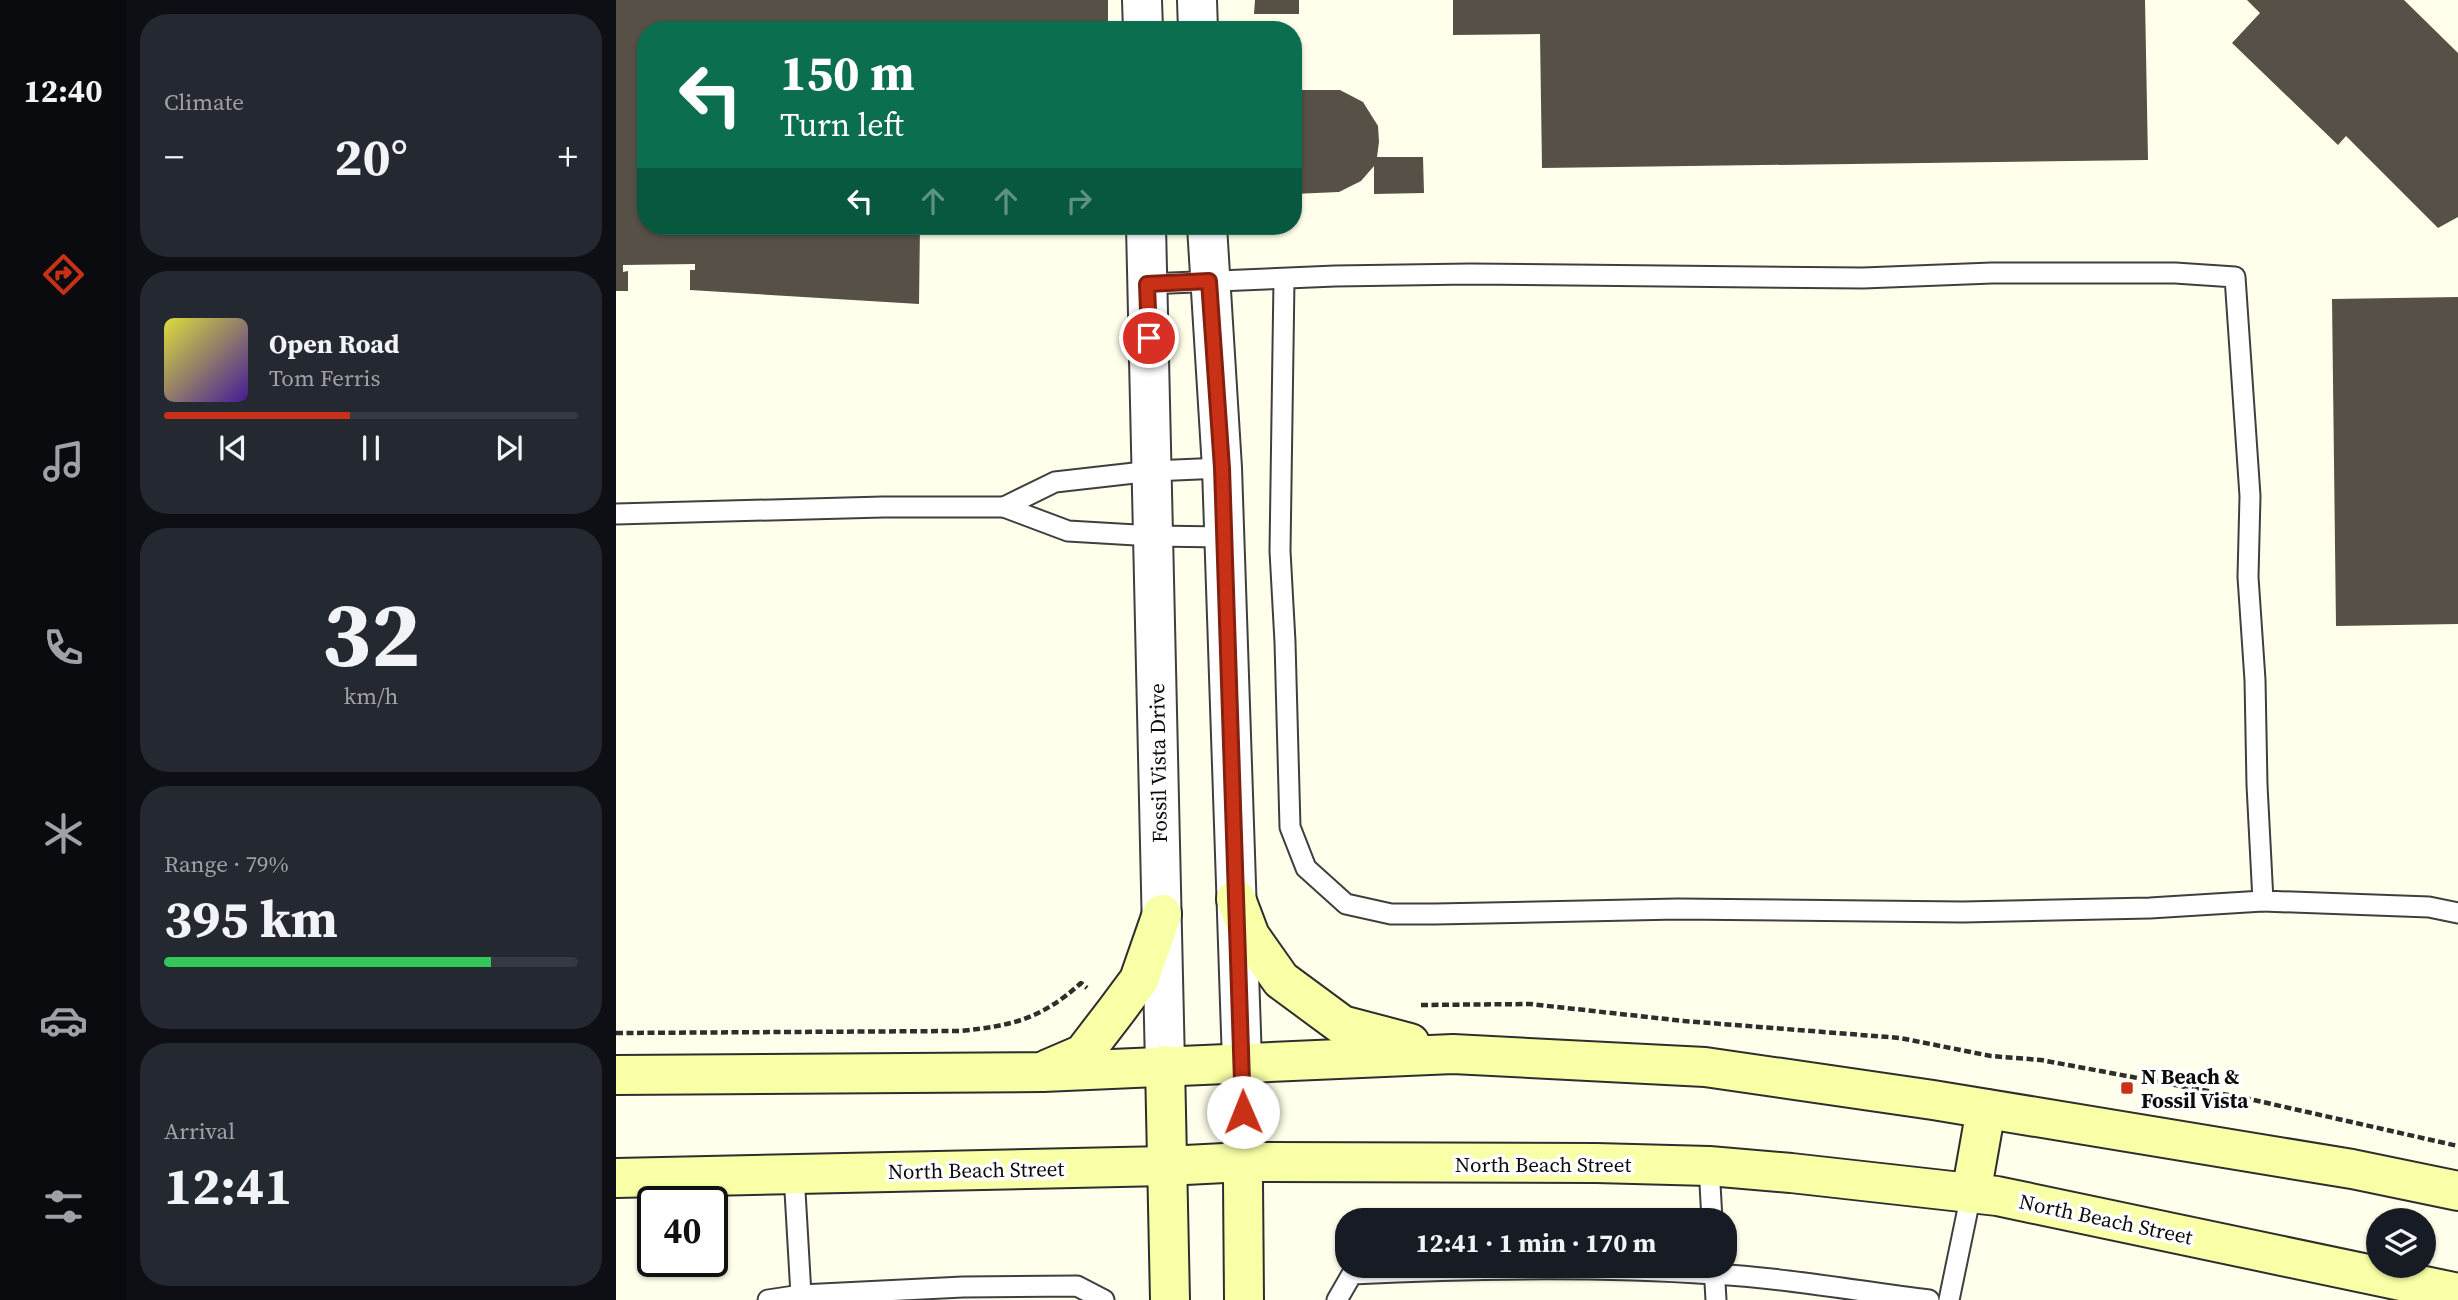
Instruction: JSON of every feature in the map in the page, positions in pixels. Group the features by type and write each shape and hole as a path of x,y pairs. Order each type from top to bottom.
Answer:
{"main road":[{"path":"1236,899 1250,936 1281,980 1342,1025 1453,1054"},
{"path":"1043,1072 1083,1054 1116,1011 1139,980 1162,914"},
{"path":"616,1075 1043,1072 1453,1054 1705,1067 1986,1109 2352,1169 2458,1191"},
{"path":"1242,1062 1244,1300"},
{"name":"Fossil Vista Drive","path":"1165,1065 1170,1300"},
{"path":"1971,1194 1986,1109"},
{"name":"North Beach Street","path":"616,1178 1244,1162 1709,1166 1997,1196 2404,1292 2458,1293"}],"street":[{"path":"1142,0 1143,21"},
{"path":"1197,0 1198,21"},
{"name":"Fossil Vista Drive","path":"1146,235 1165,1065"},
{"path":"1207,235 1222,468 1242,1062"}],"lane":[{"path":"1147,284 1335,276 1470,274 1863,278 1992,273 2175,273 2235,277 2250,496 2248,577 2255,680 2263,901"},
{"path":"1284,280 1280,551 1290,827 1306,868 1346,904 1391,914 1602,910 1963,912 2150,908 2263,901 2429,907 2458,913"},
{"path":"1004,507 1055,482 1152,471 1222,468"},
{"path":"616,514 883,507 1004,507 1068,531 1223,537"},
{"path":"1709,1166 1711,1208"},
{"path":"794,1174 801,1295"},
{"path":"1949,1300 1971,1194"},
{"path":"1737,1274 1846,1295 1929,1300"},
{"path":"1337,1300 1350,1278"},
{"path":"1715,1278 1716,1300"},
{"path":"768,1300 801,1295 963,1294 1077,1286 1104,1300"}],"path":[{"path":"616,1033 959,1031 992,1028 1028,1018 1059,1003 1081,983"},
{"path":"1415,1005 1530,1004 1684,1021 1900,1038 1991,1055 2041,1060 2245,1098 2458,1146"}],"building":[{"path":"616,0 1108,0 1108,21 637,21 637,235 920,235 919,304 690,290 690,270 695,270 695,264 623,265 623,272 628,271 628,291 616,291"},
{"path":"1255,0 1299,0 1299,14 1254,14"},
{"path":"1453,0 2145,0 2148,160 1542,168 1540,34 1453,35"},
{"path":"2247,0 2404,0 2458,53 2458,217 2438,228 2346,136 2338,145 2232,43 2260,13"},
{"path":"1302,90 1340,90 1363,102 1378,126 1377,157 1423,157 1424,193 1374,194 1374,166 1361,181 1339,192 1302,194"},
{"path":"2458,297 2458,624 2336,626 2332,299"}],"place":[{"name":"N Beach & Fossil Vista","path":"2127,1088"}],"route":[{"path":"1149,338 1147,284 1209,281 1222,468 1243,1112"}]}
